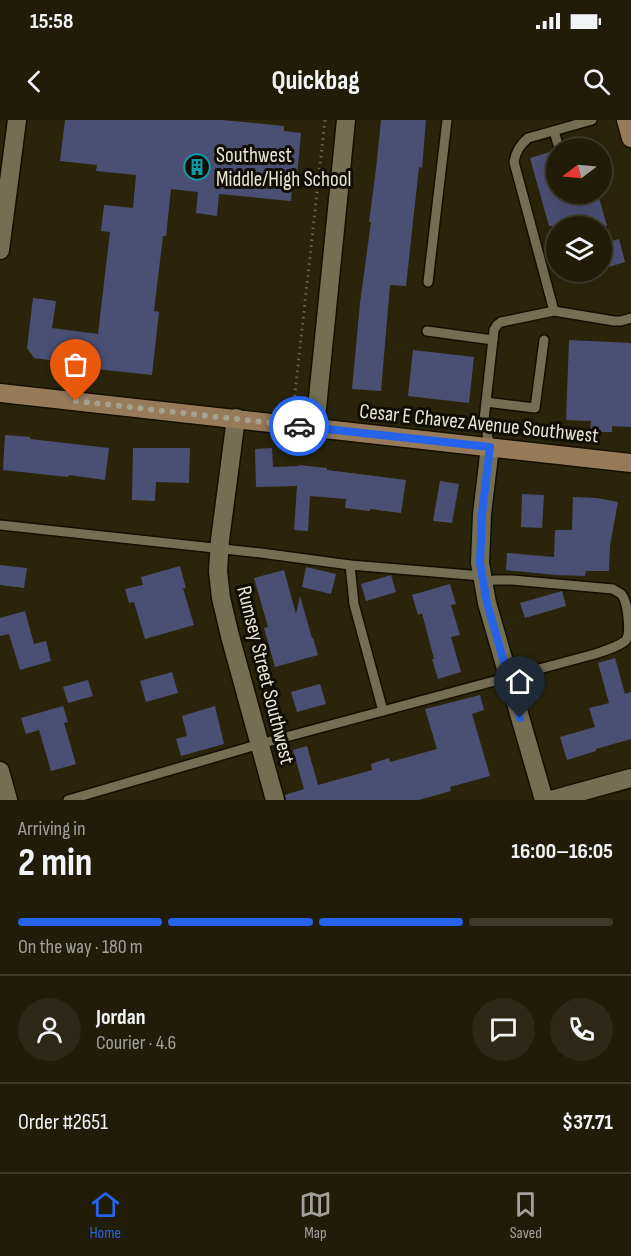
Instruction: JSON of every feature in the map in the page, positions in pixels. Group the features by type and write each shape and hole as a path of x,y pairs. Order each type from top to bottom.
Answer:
{"main road":[{"path":"626,120 631,138"},
{"name":"Cesar E Chavez Avenue Southwest","path":"0,393 631,463"}],"street":[{"path":"0,250 16,120"},
{"path":"315,428 346,120"},
{"name":"Rumsey Street Southwest","path":"236,418 218,571 221,598 230,636 275,800"},
{"path":"490,447 482,514 480,563 487,603 544,800"},
{"path":"0,771 8,800"},
{"path":"558,799 631,778"}],"lane":[{"path":"428,282 447,120"},
{"path":"554,310 514,162 516,152 528,138 592,120"},
{"path":"554,131 556,138"},
{"path":"490,447 484,420 494,330 497,325 501,322 554,310 614,321 631,318"},
{"path":"427,331 493,340"},
{"path":"486,402 535,408 544,340"},
{"path":"0,525 483,579 613,589 621,594 627,608 626,640 595,654 260,744 68,800"},
{"path":"350,565 354,604 383,711"}],"path":[{"path":"294,402 325,120"}],"building":[{"path":"65,120 222,120 284,126 284,131 301,133 297,177 293,177 291,201 219,194 217,216 196,213 198,192 171,189 154,311 159,312 152,375 86,368 86,365 34,358 27,348 33,298 56,301 52,328 98,334 110,232 101,231 104,205 133,208 136,175 96,171 97,165 60,161"},
{"path":"381,120 426,120 406,286 390,285 381,391 352,389"},
{"path":"546,153 546,204 601,204 604,216 546,216 530,158"},
{"path":"619,239 625,262 612,266 612,241"},
{"path":"569,340 631,343 631,427 612,426 612,432 590,432 591,421 566,420"},
{"path":"413,350 474,357 469,403 408,396"},
{"path":"5,435 109,448 105,480 3,470"},
{"path":"133,448 190,448 189,483 156,482 155,501 132,500"},
{"path":"272,448 273,467 299,465 406,480 401,513 345,508 346,499 310,496 308,531 294,530 297,486 256,487 255,449"},
{"path":"440,481 459,484 452,523 433,521"},
{"path":"522,494 544,495 542,528 521,527"},
{"path":"573,497 618,502 610,545 609,571 586,571 585,576 506,570 507,553 554,557 555,530 572,530"},
{"path":"0,565 27,568 24,588 0,585"},
{"path":"180,566 186,588 183,588 194,625 145,639 134,602 129,603 125,589 143,585 141,577"},
{"path":"306,567 336,574 331,594 302,587"},
{"path":"284,570 296,614 300,596 318,655 275,667 264,628 268,627 254,578"},
{"path":"391,575 396,592 366,601 361,584"},
{"path":"450,584 456,604 451,605 460,635 451,637 461,672 438,679 422,613 418,615 412,595"},
{"path":"562,591 566,606 525,618 520,603"},
{"path":"25,611 34,644 46,641 51,661 20,670 9,634 0,636 0,618"},
{"path":"615,658 625,694 631,692 631,739 567,760 560,737 595,727 589,708 609,703 598,663"},
{"path":"172,672 178,693 146,702 140,681"},
{"path":"88,680 93,696 68,703 63,687"},
{"path":"320,684 326,704 297,712 291,692"},
{"path":"480,695 484,710 472,714 490,776 450,787 451,791 419,800 286,800 285,795 304,789 293,750 307,746 318,785 372,770 371,764 389,758 390,762 437,749 425,709"},
{"path":"63,706 68,722 64,723 76,764 51,771 39,730 26,734 21,718"},
{"path":"215,706 224,744 181,756 176,739 187,736 182,716"}],"way so far":[{"path":"76,401 299,426"}],"place":[{"name":"Southwest Middle/High School","path":"197,167"}],"route":[{"path":"299,426 490,447 482,514 480,563 487,603 520,718"}]}
